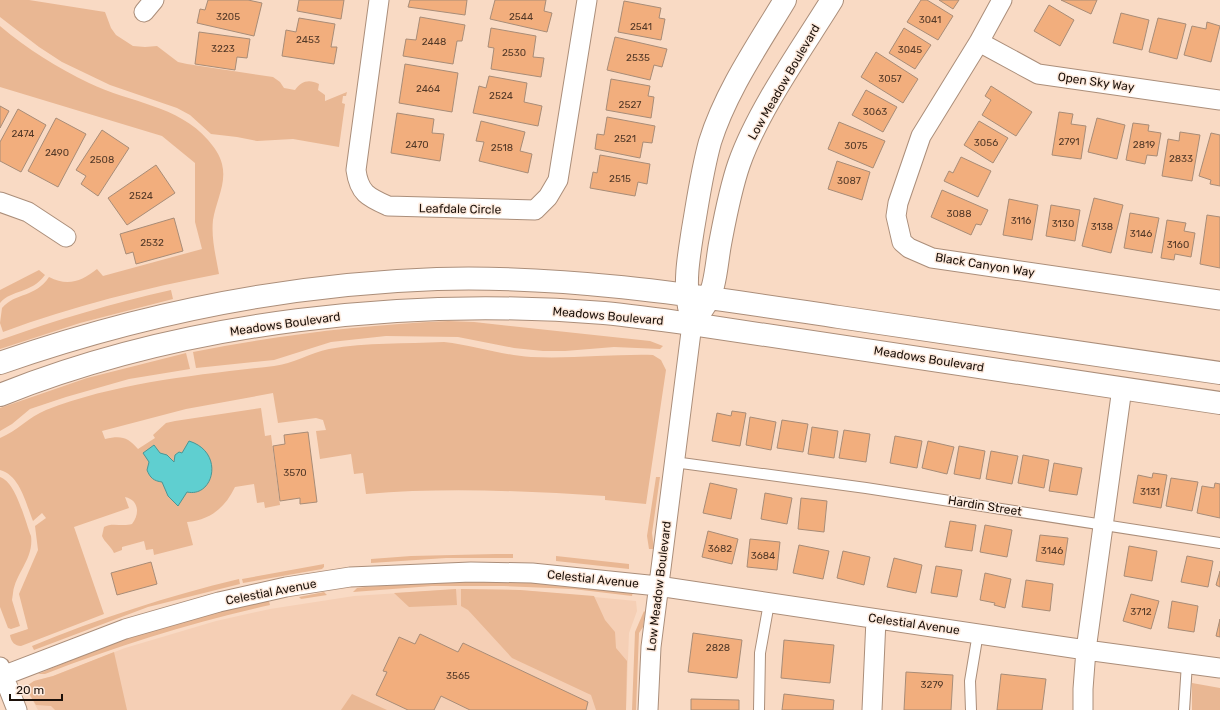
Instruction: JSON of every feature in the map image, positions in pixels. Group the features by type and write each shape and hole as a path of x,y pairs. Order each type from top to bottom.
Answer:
{"main road":[{"name":"Low Meadow Boulevard","path":"692,324 686,294 688,264 700,182 711,141 726,103 742,72 785,0"},
{"name":"Low Meadow Boulevard","path":"692,324 711,297 726,215 739,164 753,131 832,0"},
{"path":"0,363 62,342 162,315 221,303 332,286 424,280 495,279 594,284 711,297 1220,373"},
{"name":"Meadows Boulevard","path":"0,395 116,356 259,326 334,316 441,309 510,309 605,313 692,324 1220,403"}],"street":[{"name":"Leafdale Circle","path":"379,0 356,170 358,184 369,197 388,206 415,208 535,210 548,197 558,180 587,0"},
{"name":"Black Canyon Way","path":"1002,0 979,42 931,119 914,154 898,203 896,216 902,242 915,251 932,258 1220,300"},
{"name":"Open Sky Way","path":"979,42 1038,74 1220,100"},
{"path":"0,202 28,212 66,237"},
{"name":"Low Meadow Boulevard","path":"648,710 651,647 692,324"},
{"path":"1083,710 1086,650 1122,388"},
{"name":"Celestial Avenue","path":"1,673 125,630 219,602 286,587 350,577 471,572 532,573 658,586 1086,650 1220,668"},
{"path":"872,710 876,619"},
{"path":"1,673 17,710"}],"lane":[{"name":"Hardin Street","path":"674,462 866,488 1220,543"},
{"path":"759,710 760,653 769,603"},
{"path":"971,710 970,681 978,634"},
{"path":"1184,710 1187,663"}],"shaded area":[{"path":"0,0 29,0 105,12 111,28 116,35 133,46 157,46 178,62 273,77 280,82 284,88 295,90 303,83 309,81 315,82 319,84 318,90 325,95 325,101 347,92 346,96 343,96 342,103 345,104 339,147 293,139 257,141 211,134 190,115 177,108 110,85 62,62 39,47 0,17"},
{"path":"0,26 43,58 66,71 105,90 153,106 183,119 196,128 208,140 220,157 223,171 222,185 213,220 214,247 219,274 110,298 3,332 0,323 2,308 13,299 32,292 44,284 49,277 62,282 69,282 86,277 97,269 103,276 202,249 195,222 195,163 162,136 0,87"},
{"path":"39,270 45,275 40,281 28,289 10,295 0,303 0,290"},
{"path":"171,290 173,299 80,323 0,349 0,340 106,306"},
{"path":"448,321 474,322 650,341 663,346 660,349 614,347 565,351 543,351 514,348 458,337 386,336 331,342 274,360 196,368 193,352 288,336 352,328"},
{"path":"444,342 531,357 653,355 661,360 666,370 646,504 605,500 605,496 515,491 456,490 366,494 363,473 354,474 351,454 320,459 316,431 326,430 323,420 316,418 278,423 273,393 186,409 102,431 105,439 116,437 124,438 138,449 155,438 153,435 166,423 261,408 265,436 271,435 280,505 265,508 264,502 257,503 254,484 235,487 227,501 216,512 203,519 187,522 193,545 154,555 153,549 146,550 144,541 122,547 122,550 114,553 102,536 104,527 110,525 132,524 135,520 137,508 133,501 125,497 129,508 74,527 104,614 21,646 12,642 10,635 28,629 19,594 38,550 35,526 46,518 42,513 33,521 25,499 17,484 7,473 0,470 0,438 46,410 74,400 130,386 188,376 281,365 322,351 343,347 372,344"},
{"path":"186,353 190,369 129,379 66,397 30,409 12,424 0,431 0,408 87,378"},
{"path":"0,477 6,480 11,486 23,512 31,536 30,552 15,585 12,600 20,626 11,629 8,628 0,607"},
{"path":"656,477 660,477 652,533 654,549 649,549 647,536"},
{"path":"513,554 513,558 446,558 371,563 371,559 411,556"},
{"path":"556,556 629,564 629,569 556,561"},
{"path":"324,564 322,569 243,583 242,579"},
{"path":"239,579 240,584 148,607 34,650 32,646 134,608"},
{"path":"453,581 535,582 633,592 632,596 573,589 504,586 432,586 353,592 357,588 365,587"},
{"path":"456,589 457,605 409,607 394,593"},
{"path":"461,589 520,590 636,601 637,611 629,633 626,710 38,710 25,687 34,681 53,676 125,648 216,621 270,609 354,596"},
{"path":"461,589 520,590 594,596 605,620 615,632 616,648 627,661 626,710 596,710 591,695 512,658 468,610 461,606"},
{"path":"324,592 327,595 301,599 299,597"},
{"path":"269,601 270,605 156,635 101,653 45,674 38,674 105,646 164,627 229,609"},
{"path":"644,611 643,627 639,633 636,710 632,710 635,632"},
{"path":"114,652 127,710 55,710 51,706 36,705 25,687 34,681 53,676"},
{"path":"1192,683 1220,688 1220,710 1192,710"},
{"path":"352,694 387,710 341,710"}],"water":[{"path":"189,441 200,447 208,454 212,473 204,488 196,492 187,492 178,506 168,496 162,482 155,480 149,475 147,470 149,462 143,453 154,445 160,453 167,455 174,462 175,455 179,452 182,453"}],"building":[{"path":"208,0 248,0 262,3 254,36 197,23 200,9 205,10"},
{"path":"299,0 344,0 341,19 297,11"},
{"path":"410,0 467,0 465,15 408,7"},
{"path":"495,0 546,0 544,11 552,13 547,32 490,19"},
{"path":"921,0 927,0 953,16 938,40 907,22"},
{"path":"939,0 959,0 953,9"},
{"path":"1061,0 1097,0 1091,14"},
{"path":"624,1 661,8 659,18 665,19 661,40 618,32"},
{"path":"1049,5 1074,20 1060,46 1034,31"},
{"path":"1121,13 1149,20 1142,50 1113,43"},
{"path":"420,17 465,25 462,41 457,41 453,64 403,56 406,39 416,40"},
{"path":"299,18 335,24 331,47 337,47 334,64 282,56 286,30 296,32"},
{"path":"1158,18 1186,24 1177,59 1149,52"},
{"path":"1207,22 1220,26 1211,62 1184,55 1192,26 1206,29"},
{"path":"491,28 536,36 533,57 544,58 541,77 491,69 494,48 488,47"},
{"path":"904,28 931,45 915,69 889,53"},
{"path":"199,32 250,39 247,58 237,57 235,70 195,64"},
{"path":"615,37 667,49 662,67 654,65 650,80 607,70"},
{"path":"876,52 918,79 903,103 861,77"},
{"path":"405,64 458,73 452,112 399,103"},
{"path":"489,76 527,83 524,102 542,106 538,126 473,113 479,86 486,88"},
{"path":"611,79 650,86 648,96 654,97 651,118 606,110"},
{"path":"991,86 1032,112 1016,136 982,115 991,100 985,96"},
{"path":"866,90 897,107 883,132 852,115"},
{"path":"0,106 9,111 0,128"},
{"path":"18,109 46,125 21,172 0,161 0,142"},
{"path":"1059,112 1073,114 1071,124 1086,126 1081,159 1052,155"},
{"path":"397,113 434,119 432,133 444,134 440,161 391,153"},
{"path":"607,117 655,126 652,143 643,142 640,158 595,149 597,134 604,135"},
{"path":"56,118 86,134 58,187 28,171"},
{"path":"1097,118 1125,125 1117,159 1088,152"},
{"path":"481,121 525,132 520,151 532,154 528,173 479,161 484,142 476,141"},
{"path":"979,121 1008,138 993,163 964,145"},
{"path":"839,122 885,141 873,168 828,149"},
{"path":"1133,123 1149,125 1148,131 1161,133 1157,156 1147,155 1145,164 1126,160"},
{"path":"102,130 129,148 98,196 81,184 86,176 76,170"},
{"path":"1180,132 1200,135 1192,181 1162,176 1168,139 1179,141"},
{"path":"1211,133 1220,135 1220,186 1210,184 1211,180 1199,176"},
{"path":"600,155 650,164 647,184 638,182 635,196 590,188 593,172 597,173"},
{"path":"961,157 991,171 978,197 944,181 949,171 953,173"},
{"path":"837,161 870,172 862,200 828,189"},
{"path":"156,165 175,193 127,225 108,198"},
{"path":"942,190 988,210 981,225 976,224 971,235 931,217"},
{"path":"1094,198 1123,205 1111,253 1082,246"},
{"path":"1009,199 1038,205 1032,240 1003,235"},
{"path":"1051,205 1080,210 1075,241 1046,236"},
{"path":"1130,213 1159,218 1152,253 1124,248"},
{"path":"1207,215 1220,217 1220,268 1200,264"},
{"path":"174,218 183,251 136,264 133,252 126,254 120,234"},
{"path":"1167,220 1186,223 1184,231 1195,233 1191,257 1175,254 1174,260 1161,258"},
{"path":"732,411 746,413 740,446 712,441 717,413 731,416"},
{"path":"750,417 776,422 771,450 746,445"},
{"path":"782,420 808,424 803,452 777,448"},
{"path":"812,427 838,431 834,458 808,454"},
{"path":"844,430 870,434 866,462 839,458"},
{"path":"308,432 317,502 300,504 300,498 280,501 273,446 285,444 284,435"},
{"path":"895,436 922,441 917,468 890,463"},
{"path":"928,441 954,447 947,474 922,468"},
{"path":"959,446 985,451 980,479 954,474"},
{"path":"991,451 1018,456 1012,484 986,479"},
{"path":"1023,455 1049,460 1044,488 1018,483"},
{"path":"1054,463 1082,468 1077,495 1049,491"},
{"path":"1153,473 1167,475 1161,508 1133,503 1138,475 1152,478"},
{"path":"1171,478 1198,482 1192,511 1166,506"},
{"path":"710,483 737,489 731,519 703,513"},
{"path":"1215,483 1220,484 1220,518 1197,513 1202,486 1214,488"},
{"path":"765,493 792,498 787,524 761,519"},
{"path":"801,498 827,501 824,532 798,529"},
{"path":"950,521 976,525 972,551 945,547"},
{"path":"985,525 1012,530 1007,557 980,552"},
{"path":"708,531 738,539 732,564 702,557"},
{"path":"1040,535 1068,538 1064,565 1036,561"},
{"path":"750,539 780,542 777,570 747,567"},
{"path":"799,545 829,551 823,579 793,573"},
{"path":"1129,546 1157,551 1152,581 1124,576"},
{"path":"843,551 870,557 864,585 837,578"},
{"path":"1187,556 1213,561 1208,587 1181,582"},
{"path":"894,558 922,565 916,593 887,587"},
{"path":"151,562 157,584 117,595 111,573"},
{"path":"936,566 962,570 957,597 931,593"},
{"path":"1220,571 1220,587 1216,585"},
{"path":"985,573 1011,579 1005,608 994,605 995,603 980,600"},
{"path":"1026,580 1053,584 1050,611 1022,607"},
{"path":"1131,594 1159,601 1151,629 1123,621"},
{"path":"1172,601 1198,606 1194,632 1168,628"},
{"path":"1220,619 1220,637 1216,636"},
{"path":"693,633 742,640 737,678 688,672"},
{"path":"420,634 458,652 463,643 588,702 586,710 470,710 441,696 434,710 408,710 376,695 387,672 383,671 399,637 415,644"},
{"path":"784,640 834,645 830,683 781,678"},
{"path":"906,672 953,675 951,710 904,710"},
{"path":"1001,674 1046,679 1042,710 997,710"},
{"path":"784,694 834,700 833,710 782,710"},
{"path":"691,699 739,700 739,710 691,710"}]}
